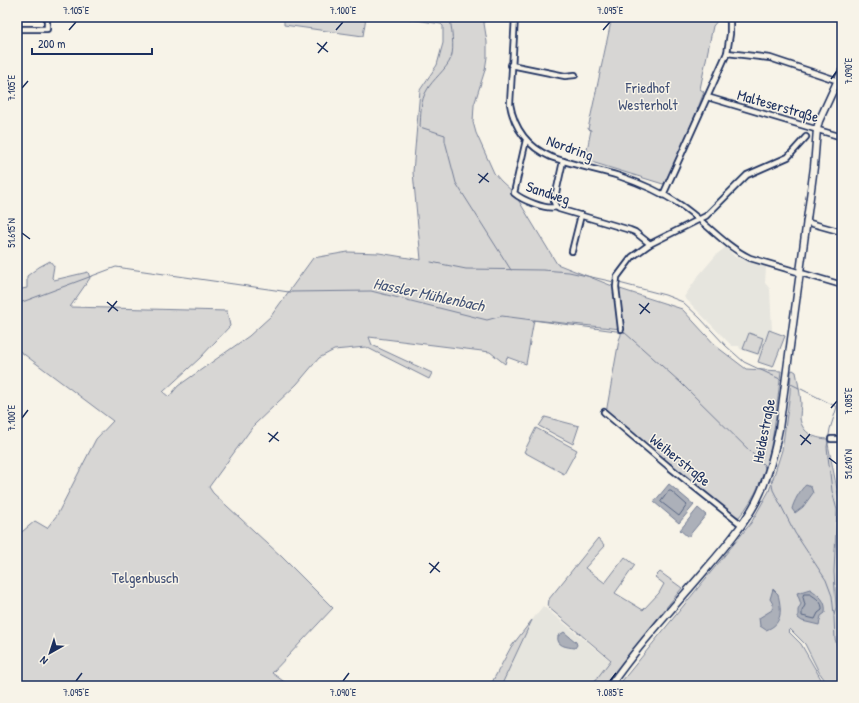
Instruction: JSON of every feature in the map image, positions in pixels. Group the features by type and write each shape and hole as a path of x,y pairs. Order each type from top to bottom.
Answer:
{"main road":[{"name":"Heidestraße","path":"610,686 636,652 742,525 766,480 773,460 780,427 814,167 817,129 840,81 842,71"}],"street":[{"path":"17,29 47,30 47,17"},
{"name":"Nordring","path":"515,17 509,99 511,112 516,126 526,140 542,153 562,161 618,176 663,195 679,204 700,220 739,253 757,260 842,285"},
{"path":"663,195 727,53 730,34 730,17"},
{"path":"727,53 770,58 840,81"},
{"path":"511,65 565,76 575,75"},
{"name":"Malteserstraße","path":"707,97 842,137"},
{"path":"621,329 616,281 617,277 632,257 650,244 706,216 747,175 788,157 806,138"},
{"name":"Sandweg","path":"526,140 514,193 520,199 550,208 556,207 630,230 635,232 650,244"},
{"path":"556,207 554,202 562,161"},
{"name":"Sandweg","path":"572,251 581,215"},
{"path":"806,222 842,232"},
{"name":"Weiherstraße","path":"604,412 668,466 742,525"},
{"path":"831,439 842,439"}],"shaded area":[{"path":"726,247 735,257 766,267 765,283 770,289 772,331 769,330 760,356 740,349 739,346 732,346 684,297 699,275 717,254"},
{"path":"543,606 617,666 603,686 490,686 518,638"}],"green space":[{"path":"284,17 366,17 363,36 284,25"},
{"name":"Telgenbusch","path":"398,17 483,17 487,42 487,57 485,70 474,105 473,122 476,133 494,173 514,193 557,264 620,289 682,309 717,347 746,369 781,371 774,428 766,467 750,502 739,517 734,517 606,413 621,329 534,320 526,364 507,357 505,364 490,352 369,337 372,345 432,373 429,379 366,347 334,350 319,358 297,384 254,425 209,487 213,493 282,557 333,608 272,673 290,686 17,686 17,536 35,521 47,528 57,515 96,439 113,421 17,349 17,290 27,288 27,276 50,261 54,266 52,278 54,280 88,272 90,278 70,307 227,311 230,326 200,358 163,392 169,397 178,386 249,336 271,316 313,258 348,252 379,253 421,260 413,172 420,90 437,65 443,43 443,26 441,24"},
{"name":"Friedhof Westerholt","path":"612,17 727,17 727,22 718,20 713,26 700,89 704,92 667,180 663,184 585,160 591,130 588,129"},
{"path":"769,330 785,336 773,367 758,362"},
{"path":"749,333 763,338 758,354 743,349"},
{"path":"793,370 796,372 798,383 801,403 801,423 807,432 815,437 830,439 828,444 842,514 842,532 839,541 841,568 840,612 842,627 842,679 829,686 819,672 805,644 790,629 788,631 801,644 825,686 618,686 751,523 769,491 782,450 790,393 791,371"},
{"path":"545,417 579,426 573,444 539,426"},
{"path":"536,428 577,450 564,474 524,452"},
{"path":"598,538 605,546 585,568 605,583 625,557 635,565 615,593 643,610 659,593 664,584 655,577 660,572 682,588 603,686 591,686 611,660 548,607 549,599"},
{"path":"532,620 502,684 505,686 490,686 511,647"}],"water":[{"path":"669,484 694,505 679,523 654,502"},
{"path":"806,485 811,487 813,493 803,507 795,513 792,509 794,503"},
{"path":"698,508 706,515 688,537 680,530"},
{"path":"773,589 778,594 780,615 776,624 766,630 760,626 759,618 772,610 773,604 770,599"},
{"path":"810,589 819,596 825,605 825,613 821,616 819,625 802,621 798,618 798,610 801,604 797,593"},
{"path":"564,632 576,642 577,645 575,648 560,644 558,636"}],"waterway":[{"path":"450,17 453,43 451,58 429,86 425,94 421,108 420,127 445,135 445,141 456,183 511,270"},
{"path":"431,262 466,269 543,270 569,272 614,282"},
{"name":"Hassler Mühlenbach","path":"17,304 116,267 289,292 371,291 487,320 502,316 624,332 680,382 764,465 765,468"},
{"path":"619,283 665,295 683,302 726,346 744,362 782,380"},
{"path":"789,383 837,407 830,429 827,447 832,491 837,510 834,572 836,607 834,616"},
{"path":"838,406 842,394"},
{"name":"Hassler Mühlenbach","path":"771,480 773,490 795,533 826,580 832,596 834,614"},
{"name":"Hassler Mühlenbach","path":"834,617 835,639 842,661"}]}
